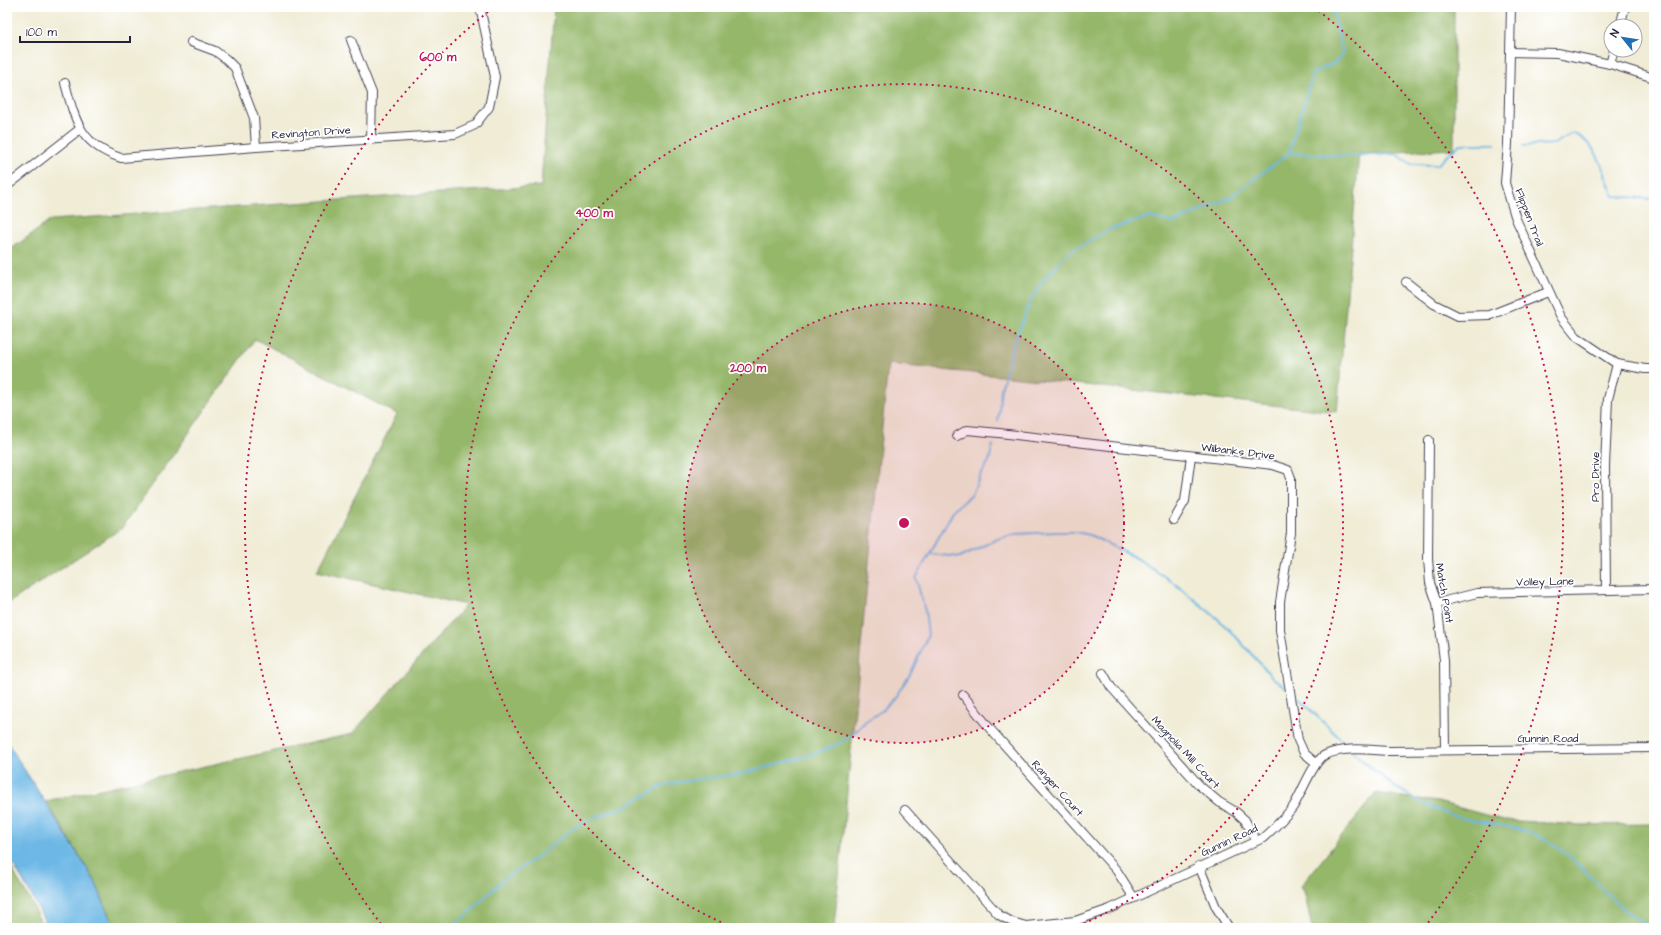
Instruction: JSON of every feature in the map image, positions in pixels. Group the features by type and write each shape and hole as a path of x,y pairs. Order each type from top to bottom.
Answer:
{"street":[{"name":"Revington Drive","path":"65,83 73,113 80,129 95,145 107,154 121,158 256,147 455,134 475,125 489,107 495,77 480,7"},
{"name":"Flippen Trail","path":"1510,7 1510,52 1505,183 1516,219 1548,292 1561,317 1577,337 1617,364 1645,369 1654,369"},
{"path":"1622,18 1625,7"},
{"path":"351,40 372,93 371,140"},
{"path":"191,42 215,51 235,68 254,118 256,147"},
{"path":"1510,52 1558,53 1610,64 1654,78"},
{"path":"1610,64 1612,58"},
{"path":"7,186 80,129"},
{"path":"1406,282 1434,304 1458,316 1490,315 1548,292"},
{"name":"Pro Drive","path":"1606,590 1605,466 1607,406 1617,364"},
{"name":"Wilbanks Drive","path":"956,436 967,430 1273,465 1288,470 1292,478 1291,533 1280,602 1280,630 1298,740 1304,752 1316,763"},
{"name":"Match Point","path":"1429,440 1428,559 1430,583 1437,603 1444,660 1445,750"},
{"path":"1174,520 1185,501 1191,456"},
{"name":"Volley Lane","path":"1437,603 1477,593 1654,588"},
{"name":"Magnolia Mill Court","path":"1103,673 1110,687 1200,786 1219,802 1236,812 1245,820 1256,841"},
{"name":"Ranger Court","path":"963,695 996,736 1117,871 1134,898"},
{"name":"Gunnin Road","path":"905,810 999,915 1012,922 1026,926 1075,920 1110,909 1199,866 1263,838 1280,823 1293,806 1316,763 1323,756 1332,753 1351,749 1445,750 1654,748"},
{"path":"1199,866 1216,907 1229,928"}],"green space":[{"path":"554,7 1454,7 1454,149 1359,154 1337,412 888,364 834,928 114,928 95,881 46,801 352,734 466,605 317,571 397,414 255,339 122,528 7,604 7,252 51,220 541,186"},
{"path":"1376,793 1438,802 1504,820 1579,825 1654,824 1654,928 1312,928 1304,891 1301,886"},
{"path":"7,861 33,905 43,928 7,928"}],"water":[{"path":"7,742 95,881 114,928 48,928 33,898 7,854"}],"waterway":[{"path":"998,421 1001,389 1014,343 1031,299 1042,282 1067,254 1110,229 1150,217 1173,223 1229,198 1289,153 1313,73 1336,62 1343,54 1332,7"},
{"path":"1523,146 1554,144 1573,133 1590,145 1595,152 1600,160 1614,196 1654,199"},
{"path":"1289,153 1349,156 1396,154 1411,164 1437,165 1460,144 1495,144"},
{"path":"449,928 467,915 504,879 540,855 564,835 584,822 623,807 663,786 685,781 741,774 810,755 836,745 852,735 866,721 883,710 896,696 911,673 928,635 925,611 916,578 954,510 972,494 989,461 993,445"},
{"path":"930,554 960,557 997,539 1016,534 1076,532 1090,535 1138,559 1174,583 1218,619 1273,678 1286,688"},
{"path":"1293,693 1349,747"},
{"path":"1353,752 1391,784 1434,809 1466,819 1526,831 1545,839 1567,854 1627,912 1651,928"}]}
